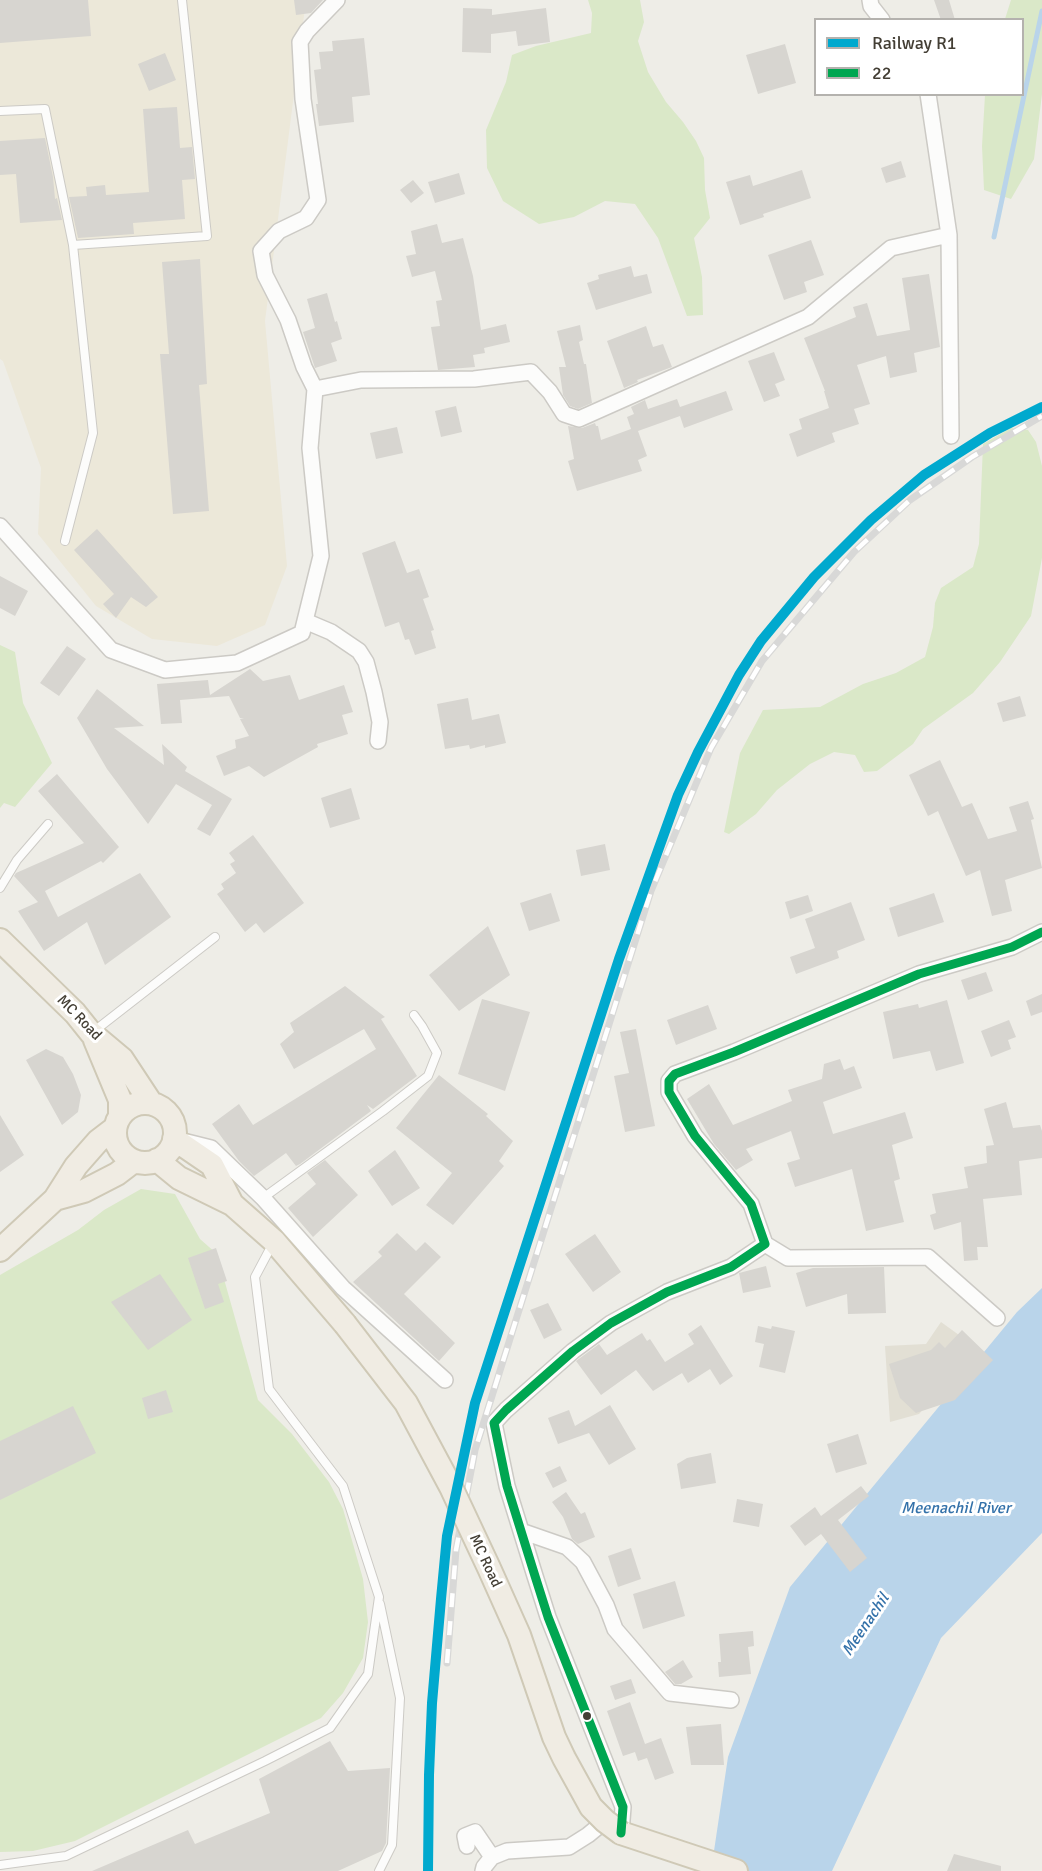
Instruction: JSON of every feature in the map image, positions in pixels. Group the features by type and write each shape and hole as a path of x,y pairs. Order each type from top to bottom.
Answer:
{"main road":[{"name":"MC Road","path":"0,940 75,1013 92,1033 122,1059 151,1103 165,1110 170,1116 174,1139 212,1165 232,1204 274,1241 345,1324 406,1403 451,1487 519,1635 554,1737 591,1807 613,1827"},
{"path":"92,1033 120,1101 115,1138 118,1148 134,1161 150,1163 165,1155 174,1139"},
{"path":"0,1250 55,1199 76,1166 133,1104 151,1103"},
{"path":"157,1160 179,1178 232,1204"},
{"path":"55,1199 84,1191 117,1174 134,1161"},
{"path":"613,1827 736,1871"}],"street":[{"path":"0,526 111,650 165,670 237,663 302,633 321,556 310,448 315,390 304,368 288,320 265,275 261,251 279,231 306,218 318,200 303,99 300,42 307,31 337,0"},
{"path":"870,0 871,6 880,18"},
{"path":"928,96 949,235 951,436"},
{"path":"315,390 361,380 474,379 531,372 550,392 564,414 579,419 808,318 891,248 949,235"},
{"path":"305,621 331,632 359,651 366,662 380,722 378,741"},
{"path":"997,1318 928,1257 788,1258 765,1244 752,1204 695,1136 669,1092 669,1081 675,1074 734,1052 919,974 1012,947 1042,932"},
{"path":"174,1139 211,1148 263,1198 343,1288 445,1380"},
{"path":"483,1871 492,1857 507,1851 569,1847 588,1835 613,1827 623,1807 549,1617 507,1486 494,1423 573,1351 611,1323 667,1292 731,1268 765,1244"},
{"path":"521,1531 567,1547 583,1562 606,1605 615,1629 670,1693 730,1700"},
{"path":"467,1846 465,1836 475,1832 492,1857"}],"lane":[{"path":"73,244 207,236 182,0"},
{"path":"0,111 45,109 73,244 93,433 65,541"},
{"path":"0,888 17,860 48,824"},
{"path":"92,1033 215,938"},
{"path":"263,1198 428,1076 437,1053 423,1026 414,1016"},
{"path":"274,1241 255,1277 269,1389 343,1486 379,1597 400,1698 392,1845 379,1871"},
{"path":"0,1865 66,1856 330,1728 368,1674 379,1597"}],"shaded area":[{"path":"0,0 306,0 265,321 287,566 265,625 217,646 152,639 96,606 38,534 41,468 3,361 0,359"},
{"path":"941,1322 977,1348 919,1414 890,1422 885,1346 926,1344"}],"green space":[{"path":"588,0 640,0 644,22 638,41 648,72 666,102 696,141 704,158 705,190 710,218 694,238 702,277 703,315 687,316 658,238 635,204 605,201 574,217 539,224 503,201 487,168 486,130 506,82 512,55 536,46 591,33 592,13"},
{"path":"1011,0 1042,0 1042,94 1034,159 1011,199 984,190 982,146 985,96 1024,96 1024,18 1005,18"},
{"path":"1011,428 1028,430 1036,442 1042,466 1042,558 1031,616 1000,662 973,693 923,729 913,744 877,771 864,772 855,755 834,752 810,764 777,790 756,814 729,834 724,832 740,753 763,710 820,707 863,684 896,673 925,657 933,627 935,603 941,588 973,567 979,544 983,444"},
{"path":"0,645 15,652 23,703 52,763 15,807 4,803 0,808"},
{"path":"141,1189 175,1194 200,1239 217,1254 258,1400 292,1434 329,1482 343,1509 363,1579 368,1622 363,1658 343,1693 321,1718 75,1841 33,1851 0,1852 0,1275 78,1230 104,1210"}],"water":[{"name":"Meenachil River","path":"1042,1288 1042,1533 941,1638 832,1871 711,1871 728,1757 790,1587 1017,1312"}],"building":[{"path":"0,0 88,0 91,36 0,43"},
{"path":"294,0 323,0 311,13 296,15"},
{"path":"934,0 949,0 954,18 940,18"},
{"path":"463,8 492,9 492,15 546,8 550,42 518,46 516,31 491,34 491,53 462,52"},
{"path":"364,38 370,95 352,97 354,122 319,126 314,70 321,69 319,52 333,51 332,41"},
{"path":"785,44 796,83 758,94 746,55"},
{"path":"165,53 176,80 149,91 138,64"},
{"path":"177,107 180,148 192,147 195,179 182,180 185,219 133,223 134,234 78,238 69,197 87,196 86,187 105,185 106,195 149,192 143,109"},
{"path":"45,138 55,199 57,198 62,220 20,223 16,174 0,175 0,141"},
{"path":"901,161 906,177 886,183 881,168"},
{"path":"802,170 811,198 763,214 764,217 740,225 726,182 750,175 753,186"},
{"path":"459,173 465,194 435,203 428,182"},
{"path":"413,180 424,193 411,203 400,190"},
{"path":"437,224 442,243 463,238 473,276 481,330 506,324 510,342 484,348 485,353 473,355 475,367 438,370 431,327 440,326 436,301 442,300 435,271 412,277 406,256 416,254 411,231"},
{"path":"811,240 824,275 804,282 807,292 784,300 768,255"},
{"path":"200,259 207,384 199,385 209,511 173,514 160,354 169,354 162,262"},
{"path":"631,266 634,277 647,274 652,293 596,310 587,283 599,279 598,275"},
{"path":"929,274 940,347 914,353 917,372 890,378 886,356 857,365 870,404 854,409 859,424 832,433 835,442 797,457 789,434 802,429 799,419 829,408 825,391 804,338 856,317 853,307 867,303 877,336 910,330 902,278"},
{"path":"327,293 342,339 331,343 337,361 315,368 303,332 315,328 307,299"},
{"path":"580,325 583,340 579,342 584,364 586,364 592,403 578,409 570,406 563,395 559,367 566,367 557,331"},
{"path":"646,326 653,347 663,344 672,367 637,380 638,382 624,388 607,341"},
{"path":"774,352 785,380 775,384 780,396 764,402 748,361"},
{"path":"726,391 733,410 684,428 680,416 638,431 647,456 638,460 642,471 577,491 568,461 574,459 568,426 582,428 595,423 598,426 601,440 631,429 627,417 634,414 631,407 645,400 648,409 677,399 680,407"},
{"path":"456,406 462,432 441,437 435,411"},
{"path":"397,427 403,453 376,459 370,433"},
{"path":"97,529 158,597 146,607 131,597 116,618 103,604 114,594 74,550"},
{"path":"395,541 407,573 419,569 429,597 423,599 434,630 431,631 436,648 415,655 409,639 405,640 399,622 385,627 362,553"},
{"path":"0,576 28,591 15,616 0,608"},
{"path":"67,646 86,659 59,696 40,683"},
{"path":"250,669 263,681 290,675 299,700 344,685 353,712 342,715 348,734 317,744 318,747 264,777 249,766 224,776 216,756 236,748 235,740 249,736 240,719 244,718 240,718 229,696 180,700 182,723 161,724 157,684 208,680 210,695"},
{"path":"97,689 144,726 114,728 164,765 162,744 187,767 185,771 232,799 210,836 197,829 212,805 176,784 148,824 107,769 77,718"},
{"path":"1020,696 1026,716 1003,722 997,703"},
{"path":"468,698 472,720 499,714 506,743 485,748 485,745 470,749 469,745 445,749 437,704"},
{"path":"940,760 962,807 972,803 988,839 1017,831 1009,807 1028,801 1034,819 1031,820 1042,868 1005,880 1012,911 992,916 980,870 966,876 938,811 928,816 909,775"},
{"path":"57,774 119,847 103,863 101,861 45,891 58,917 140,873 171,917 105,965 87,922 44,951 18,911 38,902 14,876 16,873 84,843 38,791"},
{"path":"351,788 360,819 330,828 321,798"},
{"path":"253,835 304,903 264,933 256,923 245,932 217,894 224,889 221,884 236,873 230,864 235,861 229,853"},
{"path":"605,844 610,870 581,876 576,850"},
{"path":"551,893 560,921 529,931 520,903"},
{"path":"934,893 944,922 898,937 889,908"},
{"path":"808,895 813,911 790,919 785,902"},
{"path":"851,902 865,940 837,951 839,958 796,974 790,957 815,948 805,919"},
{"path":"488,926 510,975 459,1011 429,975"},
{"path":"986,972 993,991 968,1000 961,980"},
{"path":"345,986 385,1017 381,1019 417,1076 373,1109 367,1105 371,1111 300,1164 296,1166 286,1153 254,1176 239,1161 212,1124 239,1104 253,1125 376,1049 364,1029 294,1069 280,1044 294,1032 290,1023"},
{"path":"1042,994 1042,1012 1031,1016 1026,1001"},
{"path":"482,999 530,1012 505,1091 458,1074"},
{"path":"947,1000 964,1063 936,1071 930,1051 893,1059 883,1012 918,1004 919,1008"},
{"path":"708,1005 717,1029 676,1045 667,1020"},
{"path":"1009,1020 1016,1037 1008,1040 1011,1049 991,1057 981,1031"},
{"path":"636,1029 655,1126 625,1132 614,1076 629,1073 620,1032"},
{"path":"46,1049 63,1057 81,1095 78,1112 62,1125 26,1060"},
{"path":"840,1059 844,1070 854,1066 862,1088 823,1102 833,1134 905,1112 913,1138 892,1145 900,1179 894,1181 904,1222 866,1231 852,1169 795,1187 787,1163 800,1159 791,1131 746,1149 753,1160 736,1170 714,1144 687,1099 709,1084 733,1125 792,1101 788,1090 822,1079 824,1064"},
{"path":"439,1075 488,1114 486,1116 513,1141 499,1161 504,1166 453,1225 426,1205 452,1173 396,1128"},
{"path":"1006,1102 1013,1128 1040,1125 1042,1158 1019,1161 1022,1195 983,1199 988,1247 977,1247 978,1260 964,1261 961,1222 934,1230 930,1215 936,1213 932,1194 968,1188 964,1167 987,1163 986,1146 994,1145 984,1109"},
{"path":"0,1115 24,1155 0,1172"},
{"path":"395,1150 420,1188 392,1206 368,1171"},
{"path":"325,1160 358,1195 313,1237 288,1208 316,1184 307,1173"},
{"path":"397,1233 416,1251 425,1242 441,1257 404,1294 455,1343 439,1361 353,1282 382,1256 378,1252"},
{"path":"595,1234 621,1272 593,1292 565,1254"},
{"path":"216,1248 227,1281 218,1284 224,1302 205,1309 188,1258"},
{"path":"766,1266 771,1287 743,1293 739,1273"},
{"path":"884,1267 886,1313 848,1314 847,1294 806,1307 796,1273 813,1268"},
{"path":"160,1274 192,1320 148,1350 111,1302"},
{"path":"548,1303 562,1330 544,1339 530,1310"},
{"path":"701,1325 733,1376 720,1385 710,1369 688,1383 682,1373 653,1391 636,1370 601,1395 576,1361 599,1344 607,1355 642,1333 647,1341 650,1339 665,1362 694,1344 688,1334"},
{"path":"758,1326 771,1329 772,1326 795,1331 785,1373 759,1367 764,1344 755,1342"},
{"path":"962,1330 993,1360 955,1400 916,1413 900,1398 889,1364 931,1350 939,1342 945,1348"},
{"path":"166,1390 173,1412 148,1419 142,1398"},
{"path":"610,1405 636,1449 609,1465 589,1433 558,1444 548,1418 569,1410 575,1426"},
{"path":"73,1406 96,1453 0,1500 0,1441"},
{"path":"858,1434 867,1464 836,1473 827,1444"},
{"path":"711,1453 716,1483 681,1489 677,1464 687,1458"},
{"path":"560,1466 567,1481 553,1488 545,1473"},
{"path":"861,1486 869,1496 838,1520 867,1558 850,1572 821,1534 805,1546 790,1526 815,1507 821,1516"},
{"path":"566,1492 581,1514 585,1512 595,1537 578,1544 572,1539 563,1517 552,1502"},
{"path":"737,1499 763,1504 759,1527 733,1522"},
{"path":"631,1548 641,1579 618,1587 608,1556"},
{"path":"675,1581 685,1616 643,1629 633,1594"},
{"path":"753,1631 754,1646 748,1647 751,1674 719,1677 718,1662 721,1662 719,1634"},
{"path":"683,1660 693,1677 681,1684 675,1684 665,1672"},
{"path":"631,1679 636,1693 615,1700 610,1686"},
{"path":"630,1702 645,1744 661,1738 674,1773 655,1780 647,1758 638,1761 635,1752 623,1756 607,1711"},
{"path":"721,1724 724,1765 691,1765 686,1727"},
{"path":"330,1741 348,1771 390,1768 386,1843 382,1851 338,1871 92,1871 188,1830 195,1844 270,1813 259,1779"},
{"path":"954,1854 1001,1866 1001,1871 947,1871"}],"waterway":[{"path":"1024,96 1042,11"},
{"path":"994,237 1024,96"}],"railway":[{"path":"447,1663 456,1550 475,1450 651,891 711,748 762,661 854,552 910,500 972,457 1042,416"}],"rail line":[{"name":"R1","path":"428,1871 432,1703 447,1536 475,1403 619,959 678,795 739,675 761,641 814,577 871,520 924,475 990,433 1042,407"}],"transit line":[{"name":"22","path":"621,1833 623,1807 548,1617 507,1486 494,1423 573,1351 611,1323 667,1292 731,1267 765,1244 751,1204 695,1136 669,1092 669,1081 675,1074 734,1052 919,974 1012,947 1042,932"}],"water label":[{"name":"Meenachil","path":"866,1625"}]}
